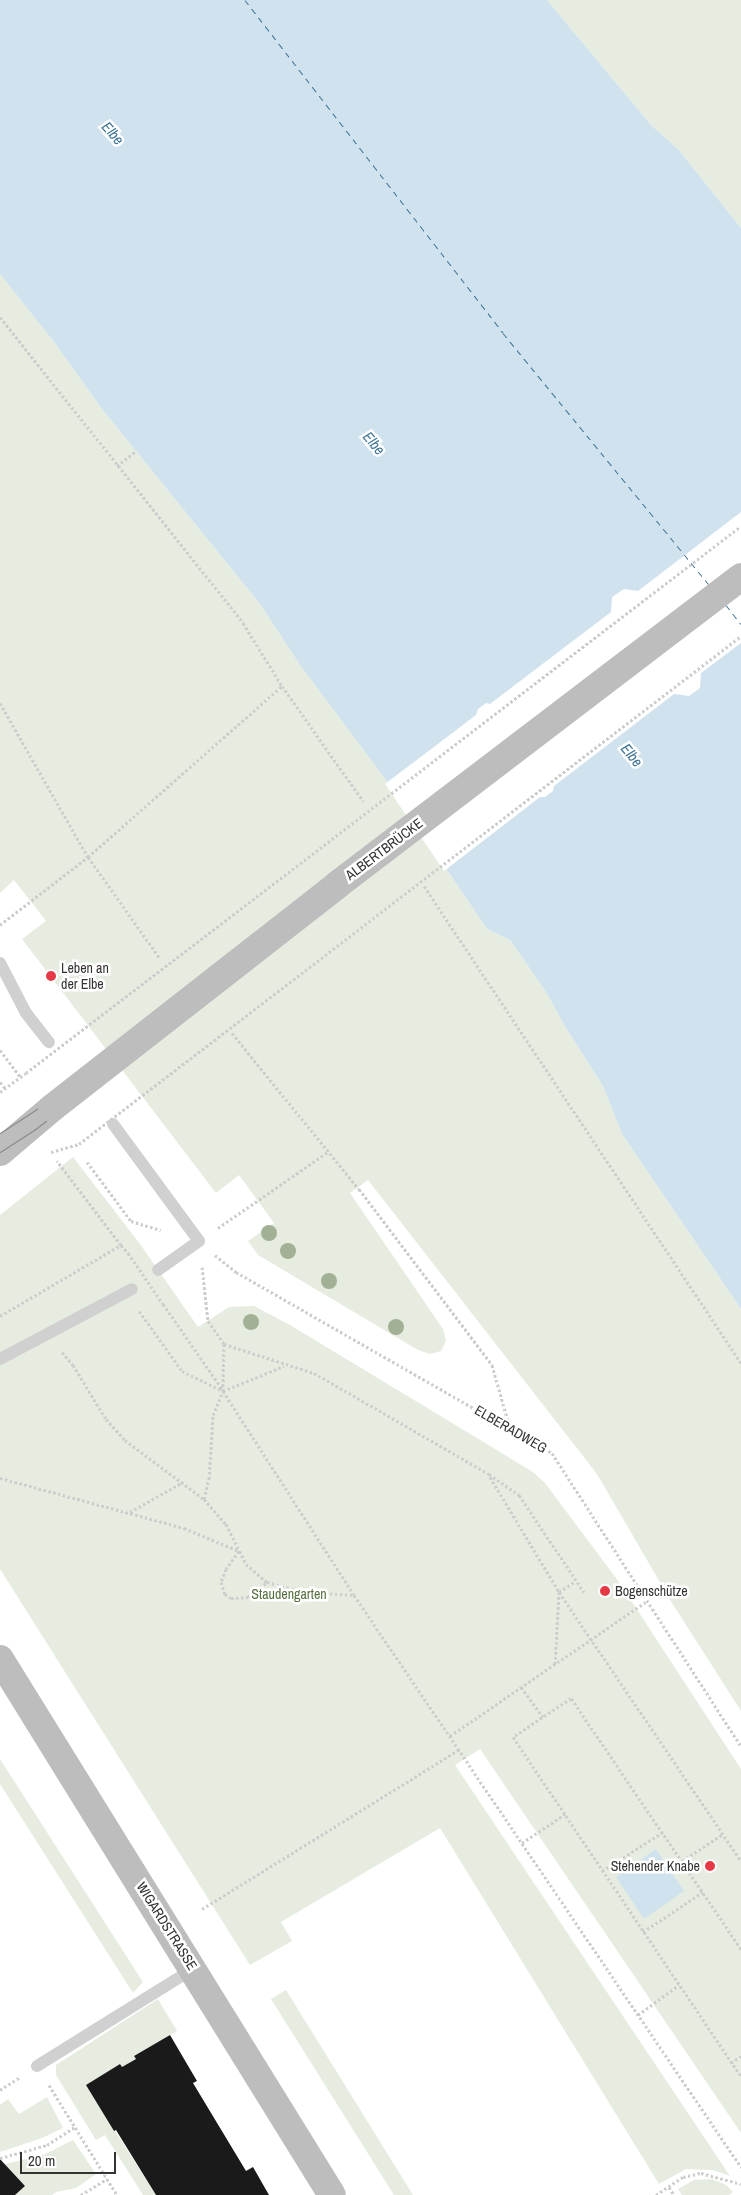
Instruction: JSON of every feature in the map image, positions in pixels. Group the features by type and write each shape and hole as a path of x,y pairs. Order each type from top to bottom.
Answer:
{"main road":[{"name":"ALBERTBRÜCKE","path":"30,1125 338,885 741,577"},
{"path":"0,1141 30,1125"},
{"path":"0,1152 30,1125"},
{"name":"WIGARDSTRASSE","path":"0,1659 332,2195"}],"lane":[{"path":"0,963 26,1013 49,1042"},
{"path":"113,1124 199,1241 158,1270"},
{"path":"0,1359 132,1289"},
{"path":"37,2066 193,1969"}],"path":[{"path":"0,317 243,623 282,686 363,802"},
{"path":"117,466 136,451"},
{"path":"0,1092 741,526"},
{"path":"79,1144 741,636"},
{"path":"0,925 88,856 282,686"},
{"path":"0,703 88,856 160,957"},
{"path":"424,886 741,1363"},
{"path":"232,1033 329,1151 492,1365 510,1428"},
{"path":"0,1050 20,1077"},
{"path":"0,1082 5,1088"},
{"path":"234,1217 329,1151"},
{"path":"57,1162 128,1253 223,1391 354,1595 741,2167"},
{"path":"86,1162 131,1221"},
{"path":"199,1241 208,1321 224,1344 223,1391 213,1415 209,1479 204,1500"},
{"name":"ELBERADWEG","path":"199,1241 236,1272 552,1453 646,1602 741,1746"},
{"path":"0,1316 121,1245"},
{"path":"137,1308 182,1371 223,1391 285,1365"},
{"path":"47,1334 73,1365 106,1419 125,1440 184,1482 204,1500 226,1524 246,1564 267,1582 305,1592 354,1595"},
{"path":"224,1344 314,1374 489,1474 519,1495 584,1592"},
{"path":"489,1474 559,1592 741,1861"},
{"path":"0,1478 184,1528 239,1551"},
{"path":"130,1512 184,1482"},
{"path":"239,1551 222,1576 221,1582 225,1594 231,1598 248,1597 267,1582"},
{"path":"559,1592 576,1581"},
{"path":"555,1664 559,1592"},
{"path":"450,1736 646,1602"},
{"path":"521,1687 543,1717"},
{"path":"741,1950 571,1698 513,1737 741,2076"},
{"path":"202,1909 460,1750"},
{"path":"522,1843 565,1814"},
{"path":"602,1871 663,1832"},
{"path":"682,1862 722,1834"},
{"path":"644,1932 703,1892"},
{"path":"638,2015 679,1985"},
{"path":"731,2063 741,2056"},
{"path":"37,2066 117,2195"},
{"path":"0,2158 47,2145 75,2127"},
{"path":"656,2195 683,2177 701,2173 741,2184"},
{"path":"81,2195 107,2180"},
{"path":"669,2187 674,2195"}],"green space":[{"path":"547,0 741,0 741,228 678,149 651,125"},
{"path":"0,274 54,342 102,409 260,604 300,665 386,780 487,929 510,940 546,992 566,1028 603,1086 622,1134 741,1309 741,1711 672,1603 597,1474 368,1180 350,1193 443,1329 446,1341 441,1351 430,1354 418,1350 258,1255 248,1241 274,1223 239,1175 216,1193 22,939 46,921 14,880 0,893"},
{"name":"Staudengarten","path":"73,1157 140,1244 198,1327 229,1307 254,1306 290,1325 533,1472 545,1483 619,1582 741,1769 741,2133 480,1749 455,1765 730,2176 713,2170 686,2169 659,2184 440,1828 281,1922 292,1941 250,1965 0,1569 0,1215"},
{"path":"0,1759 143,1982 133,1993 0,1784"},
{"path":"286,1990 413,2195 394,2195 271,1999"},
{"path":"158,1999 177,2031 134,2056 136,2059 122,2067 120,2064 86,2085 156,2195 143,2195 105,2135 96,2140 56,2075 56,2065"},
{"path":"47,2097 63,2128 42,2138 0,2152 0,2105 8,2099 19,2114"},
{"path":"73,2140 96,2174 76,2188 56,2192 52,2195 15,2195 25,2186 5,2164 43,2155"},
{"path":"712,2179 726,2185 733,2192 729,2195 682,2195 678,2189 694,2180"}],"water":[{"name":"Elbe","path":"0,0 547,0 651,125 678,149 741,228 741,1309 622,1134 603,1086 566,1028 546,992 510,940 487,929 386,780 300,665 260,604 102,409 54,342 0,274"},
{"path":"656,1849 684,1891 644,1919 616,1877"}],"pier":[{"path":"741,512 741,643 701,673 700,688 689,696 674,694 554,786 553,791 545,797 540,797 444,871 385,784 476,715 478,709 486,703 490,704 611,612 612,597 624,589 638,591"}],"building":[{"path":"170,2035 197,2081 193,2083 246,2171 253,2167 269,2195 156,2195 116,2130 114,2131 86,2085 120,2064 122,2067 136,2059 134,2056"},
{"path":"0,2159 25,2186 15,2195 0,2195"}],"ferry route":[{"path":"245,0 503,333 709,585"},
{"path":"726,605 741,624"}],"tram line":[{"path":"0,1133 49,1101 741,572"},
{"path":"0,1152 34,1130 741,588"}],"place":[{"name":"Leben an der Elbe","path":"51,976"},
{"name":"Bogenschütze","path":"605,1591"},
{"name":"Stehender Knabe","path":"710,1866"}]}
